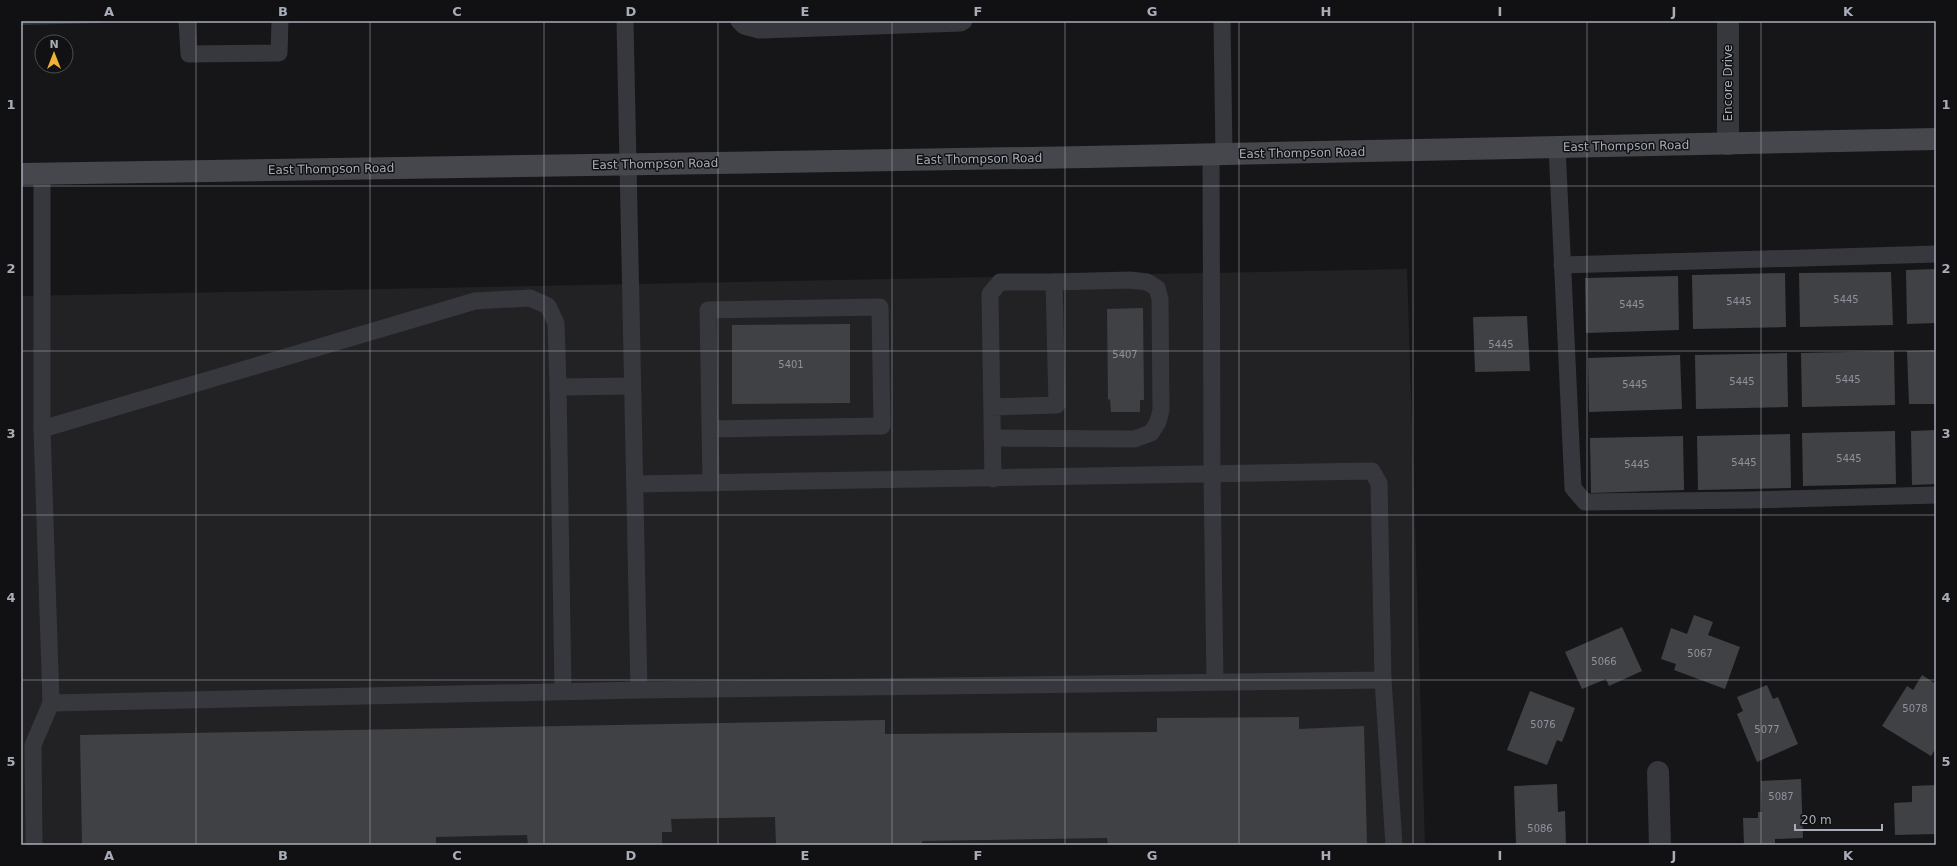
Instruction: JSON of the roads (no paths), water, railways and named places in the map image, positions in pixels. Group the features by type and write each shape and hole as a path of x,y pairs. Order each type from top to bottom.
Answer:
{"main road":[{"name":"East Thompson Road","path":"31,174 1217,154 1936,139"}],"street":[{"name":"Encore Drive","path":"1728,21 1728,144"},
{"path":"1658,772 1660,845"}],"lane":[{"path":"186,21 189,54 279,53 280,21"},
{"path":"625,21 639,690"},
{"path":"739,21 744,26 759,30 961,23 964,21"},
{"path":"1215,682 1212,474 1217,154 1222,21"},
{"path":"1557,147 1573,488 1585,502 1750,500 1936,495"},
{"path":"31,174 42,429 50,703 33,745 34,845"},
{"path":"1562,265 1936,254"},
{"path":"992,438 1134,439 1151,433 1158,422 1161,394 1160,299 1157,288 1147,282 1130,280 1000,282 990,294 992,438 993,479"},
{"path":"992,407 1057,405 1054,282"},
{"path":"42,429 475,301 530,298 548,306 556,323 563,692"},
{"path":"711,429 882,426 880,307 708,310 711,483"},
{"path":"558,387 632,386"},
{"path":"635,484 993,479 1372,471 1379,483 1383,680 1394,845"},
{"path":"50,703 639,690 1383,680"}]}
